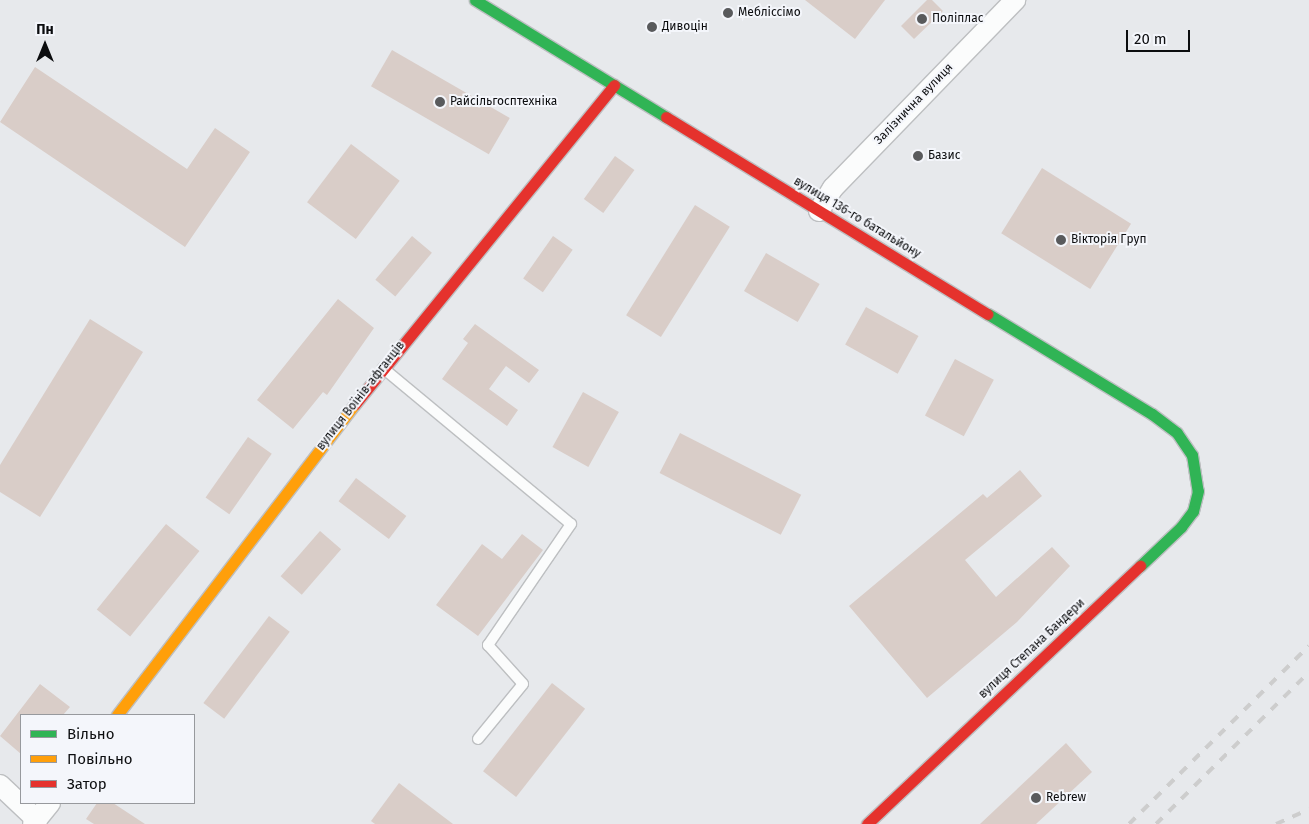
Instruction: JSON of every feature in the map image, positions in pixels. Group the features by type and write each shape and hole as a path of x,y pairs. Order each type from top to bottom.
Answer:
{"street":[{"name":"вулиця 136-го батальйону","path":"475,0 1162,421 1188,447 1198,482"},
{"name":"Залізнична вулиця","path":"819,211 833,188 1015,0"},
{"name":"вулиця Воїнів-афганців","path":"118,714 382,368 614,85"},
{"name":"вулиця Степана Бандери","path":"866,824 1181,527 1197,500 1198,482"},
{"path":"0,785 35,822 49,804"}],"lane":[{"path":"382,368 571,524 488,645 523,684 478,739"}],"building":[{"path":"805,0 885,0 855,39"},
{"name":"Поліплас","path":"927,0 932,0 943,11 914,39 901,26"},
{"name":"Райсільгосптехніка","path":"392,50 510,118 489,154 371,86"},
{"path":"35,67 187,169 215,128 250,152 185,247 0,122"},
{"path":"351,144 400,181 356,239 307,202"},
{"path":"615,156 634,170 603,213 584,199"},
{"path":"1042,168 1131,224 1090,289 1001,233"},
{"path":"695,205 730,227 661,337 626,315"},
{"path":"412,236 432,253 395,296 375,280"},
{"path":"553,236 573,250 543,292 523,279"},
{"path":"766,253 820,284 798,322 744,291"},
{"path":"338,299 374,328 327,395 323,392 293,429 257,400"},
{"path":"866,307 918,336 898,374 845,345"},
{"path":"90,319 143,352 40,517 0,492 0,465"},
{"path":"475,324 539,370 529,383 506,366 489,389 518,410 507,426 442,379 468,343 463,339"},
{"path":"955,359 994,380 964,436 925,416"},
{"path":"583,392 619,412 588,467 552,447"},
{"path":"680,433 801,495 781,535 660,473"},
{"path":"248,437 272,454 229,514 206,498"},
{"path":"1020,470 1042,496 965,560 996,597 1052,547 1070,566 1017,622 927,698 849,606 983,494 987,498"},
{"path":"356,478 406,516 389,539 339,501"},
{"path":"166,524 199,551 130,637 97,609"},
{"path":"320,531 341,549 302,595 281,576"},
{"path":"522,534 543,550 478,636 436,605 482,544 502,559"},
{"path":"269,616 290,632 224,719 203,703"},
{"path":"552,683 585,709 516,797 483,771"},
{"path":"40,684 70,707 64,714 20,714 20,753 0,736"},
{"name":"Rebrew","path":"1066,743 1092,772 1036,824 980,824"},
{"path":"399,783 453,824 375,824 371,821"},
{"path":"96,804 115,804 145,824 94,824 86,819"}],"railway":[{"path":"1129,824 1309,646"},
{"path":"1156,824 1309,672"},
{"path":"1276,824 1309,809"}],"traffic: fast":[{"path":"475,0 666,117"},
{"path":"988,314 1152,414 1177,433 1192,455 1198,491 1193,511 1181,527 1140,566"}],"traffic: slow":[{"path":"118,714 355,404"}],"traffic: jam":[{"path":"355,404 614,85"},
{"path":"666,117 988,314"},
{"path":"867,824 1140,566"}],"place":[{"name":"Мебліссімо","path":"728,13"},
{"name":"Поліплас","path":"922,19"},
{"name":"Дивоцін","path":"652,27"},
{"name":"Райсільгосптехніка","path":"440,102"},
{"name":"Базис","path":"918,156"},
{"name":"Вікторія Груп","path":"1061,240"},
{"name":"Rebrew","path":"1036,798"}]}
